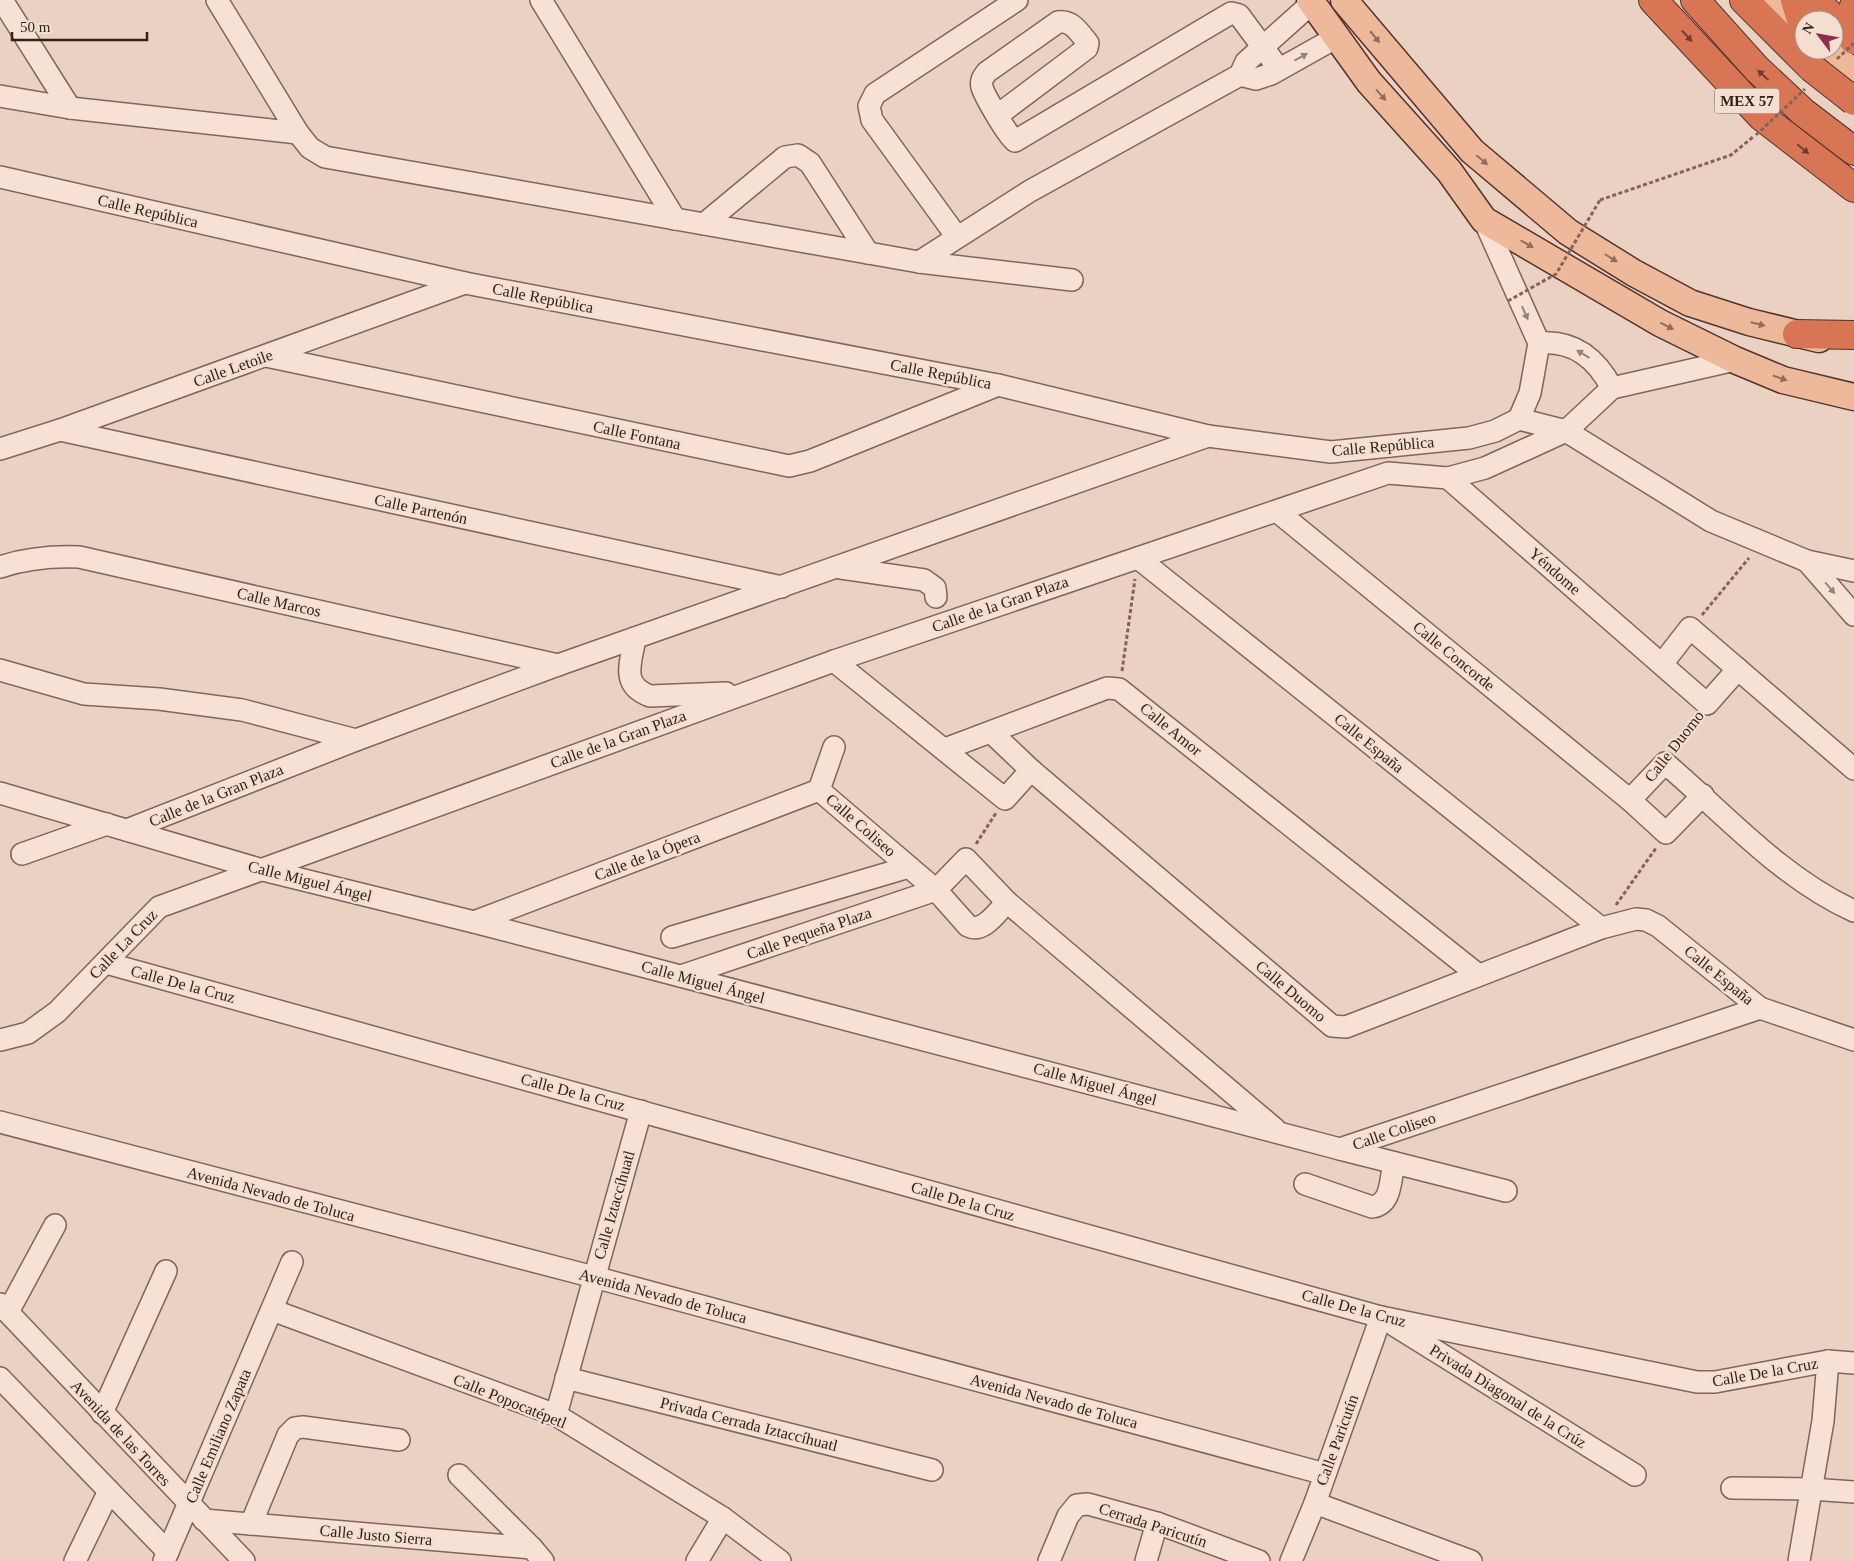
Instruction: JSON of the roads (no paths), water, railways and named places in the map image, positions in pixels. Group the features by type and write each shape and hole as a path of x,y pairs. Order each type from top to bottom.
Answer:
{"highway":[{"name":"MEX 57","path":"1653,0 1762,117 1854,188"},
{"name":"MEX 57","path":"1695,0 1757,69 1803,112 1854,151"},
{"path":"1799,0 1809,10"},
{"path":"1817,0 1849,26 1854,55"},
{"path":"1758,1 1812,68 1854,101"},
{"path":"1797,334 1854,335"}],"main road":[{"path":"1344,0 1472,152 1568,232 1634,273 1690,303 1749,322 1854,347"},
{"path":"1758,1 1794,23"},
{"path":"1758,1 1794,35"},
{"path":"1311,2 1368,82 1449,171 1484,220 1660,323 1735,360 1783,380 1854,397"},
{"path":"1820,60 1854,91"},
{"path":"1839,60 1854,73"}],"street":[{"path":"2,0 70,108"},
{"path":"217,0 298,133 310,148 325,157 919,262 1072,280"},
{"path":"541,0 675,219"},
{"path":"957,237 872,120 870,106 875,94 1017,0"},
{"path":"919,262 1030,191 1240,75 1246,62 1311,2"},
{"path":"998,115 1087,48 1088,43 1072,24 1066,21 1058,22 987,72 982,78 982,87 1011,139 1016,141 1021,140 1235,12 1279,69"},
{"path":"1240,75 1256,79 1337,38"},
{"path":"0,96 70,108 298,133"},
{"path":"704,224 785,157 798,155 810,163 868,253"},
{"name":"Calle República","path":"0,177 465,283 998,385 1208,436 1330,452 1469,438 1495,431 1520,419"},
{"path":"1484,220 1539,343 1530,393 1520,419 1566,431 1712,521 1807,561 1854,571"},
{"name":"Calle Letoile","path":"0,449 60,430 465,283"},
{"path":"1539,343 1556,342 1583,353 1604,373 1612,388 1735,360"},
{"name":"Calle Fontana","path":"266,356 789,466 810,461 998,385"},
{"name":"Calle de la Gran Plaza","path":"259,869 834,661 1278,512 1388,473 1448,478 1485,468 1566,431 1612,388"},
{"name":"Calle Partenón","path":"60,430 782,587"},
{"name":"Calle de la Gran Plaza","path":"128,830 356,740 558,665 839,568 1208,436"},
{"name":"Yéndome","path":"1448,478 1662,664"},
{"name":"Calle Concorde","path":"1278,512 1630,800"},
{"name":"Calle Marcos","path":"0,567 22,560 47,556 79,557 558,665"},
{"name":"Calle España","path":"1138,558 1601,928"},
{"path":"1807,561 1854,615"},
{"path":"839,568 924,580 934,588 936,597"},
{"path":"1662,664 1690,628 1854,769"},
{"path":"635,638 629,676 636,689 642,693 650,696 746,693"},
{"path":"834,661 1005,799 1031,770"},
{"name":"Calle Duomo","path":"1662,664 1707,704 1738,669"},
{"path":"0,670 84,694 159,699 242,710 356,740"},
{"name":"Calle Amor","path":"992,733 1107,688 1119,689 1476,974"},
{"path":"945,749 992,733"},
{"name":"Calle Duomo","path":"992,733 1031,770 1332,1026 1346,1027 1476,974 1601,928 1636,919 1646,920"},
{"name":"Calle Coliseo","path":"834,747 819,790 936,890 968,926 974,929 981,928 1007,902"},
{"name":"Calle Duomo","path":"1630,800 1665,763 1703,795"},
{"name":"Calle de la Ópera","path":"474,922 819,790"},
{"name":"Calle Miguel Ángel","path":"0,793 259,869 474,922 1278,1132"},
{"path":"1630,800 1666,833 1703,795 1769,855 1807,884 1854,911"},
{"path":"22,854 107,824"},
{"name":"Calle Coliseo","path":"936,890 966,859 1007,902 1278,1132 1340,1149 1760,1008"},
{"path":"672,937 909,867"},
{"name":"Calle La Cruz","path":"0,1040 28,1033 57,1012 159,907 259,869"},
{"name":"Calle Pequeña Plaza","path":"681,976 936,890"},
{"name":"Calle España","path":"1646,920 1658,926 1760,1008 1854,1040"},
{"name":"Calle De la Cruz","path":"106,963 1381,1317 1697,1382 1715,1382 1828,1362 1854,1362"},
{"name":"Calle Iztaccíhuatl","path":"556,1415 641,1111"},
{"name":"Avenida Nevado de Toluca","path":"0,1122 594,1277 1325,1474"},
{"path":"1340,1149 1506,1191"},
{"path":"1306,1184 1372,1207 1381,1206 1386,1200 1394,1162"},
{"path":"4,1308 54,1225"},
{"name":"Calle Emiliano Zapata","path":"166,1556 292,1262"},
{"path":"102,1413 166,1271"},
{"name":"Avenida de las Torres","path":"4,1308 244,1561"},
{"name":"Calle Popocatépetl","path":"272,1310 556,1415 723,1518 780,1561"},
{"name":"Calle Paricutín","path":"1291,1561 1315,1503 1381,1317"},
{"name":"Privada Diagonal de la Crúz","path":"1381,1317 1635,1475"},
{"path":"1799,1561 1823,1421 1828,1362"},
{"path":"0,1378 109,1491 166,1556"},
{"name":"Privada Cerrada Iztaccíhuatl","path":"566,1378 932,1470"},
{"path":"251,1524 288,1435 295,1428 303,1427 399,1440"},
{"path":"458,1475 537,1555"},
{"path":"1732,1488 1811,1489 1854,1492"},
{"path":"75,1561 109,1491"},
{"path":"1315,1503 1471,1561"},
{"name":"Cerrada Paricutín","path":"1049,1561 1068,1516 1077,1505 1088,1504 1157,1523 1259,1561"},
{"path":"697,1561 723,1518"},
{"name":"Calle Justo Sierra","path":"204,1520 537,1555"},
{"path":"1146,1561 1157,1523"}]}
